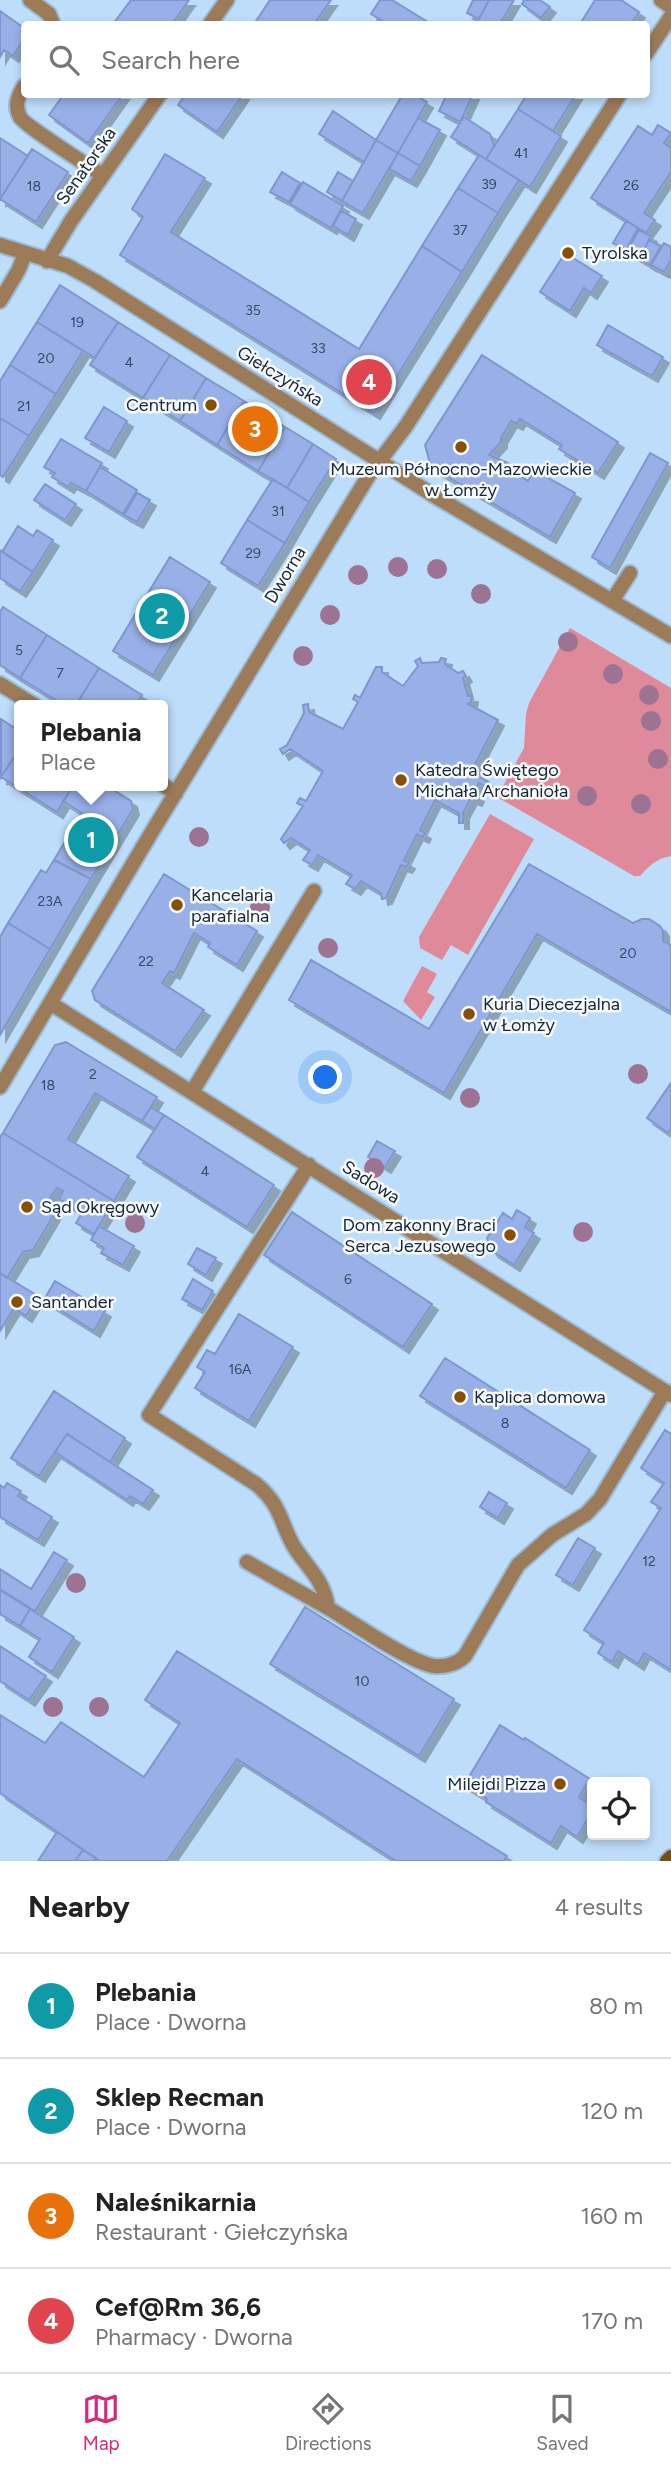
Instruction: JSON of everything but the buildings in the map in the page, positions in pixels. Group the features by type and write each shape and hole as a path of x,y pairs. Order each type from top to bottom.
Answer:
{"street":[{"path":"30,0 49,15 52,21"},
{"path":"212,21 227,0"},
{"path":"662,0 671,7"},
{"path":"650,48 671,16"},
{"path":"21,90 17,104 23,121 102,175"},
{"name":"Senatorska","path":"47,261 102,175 157,98"},
{"name":"Dworna","path":"169,789 354,499 406,426 617,98"},
{"name":"Giełczyńska","path":"0,245 68,266 95,281 380,461 671,636"},
{"path":"0,301 25,254"},
{"path":"612,601 629,573"},
{"path":"0,684 26,700"},
{"name":"Dworna","path":"0,1087 168,791"},
{"path":"192,1092 314,891"},
{"name":"Sadowa","path":"50,1003 668,1393"},
{"path":"309,1165 149,1415 268,1494 274,1501 293,1545 323,1585 328,1608"},
{"path":"247,1562 418,1661 435,1666 458,1662 471,1646 518,1565 552,1535 586,1514 600,1499 668,1393"},
{"path":"667,1861 671,1857"}],"shaded area":[{"path":"570,628 671,688 671,856 654,863 640,876 634,876 497,797 524,748 529,703"},
{"path":"490,814 534,839 468,955 451,945 442,960 420,948 419,937"},
{"path":"422,966 437,974 427,992 435,997 421,1020 403,1001"}],"place":[{"name":"Tyrolska","path":"568,253"},
{"name":"Cef@Rm 36,6","path":"369,382"},
{"name":"Centrum","path":"211,405"},
{"name":"Naleśnikarnia","path":"255,429"},
{"name":"Muzeum Północno-Mazowieckie w Łomży","path":"461,447"},
{"name":"Sklep Recman","path":"162,616"},
{"name":"Katedra Świętego Michała Archanioła","path":"401,780"},
{"name":"Plebania","path":"91,840"},
{"name":"Kancelaria parafialna","path":"177,905"},
{"name":"Kuria Diecezjalna w Łomży","path":"469,1014"},
{"name":"Sąd Okręgowy","path":"27,1207"},
{"name":"Dom zakonny Braci Serca Jezusowego","path":"510,1235"},
{"name":"Santander","path":"17,1302"},
{"name":"Kaplica domowa","path":"460,1397"},
{"name":"Milejdi Pizza","path":"560,1784"}]}
